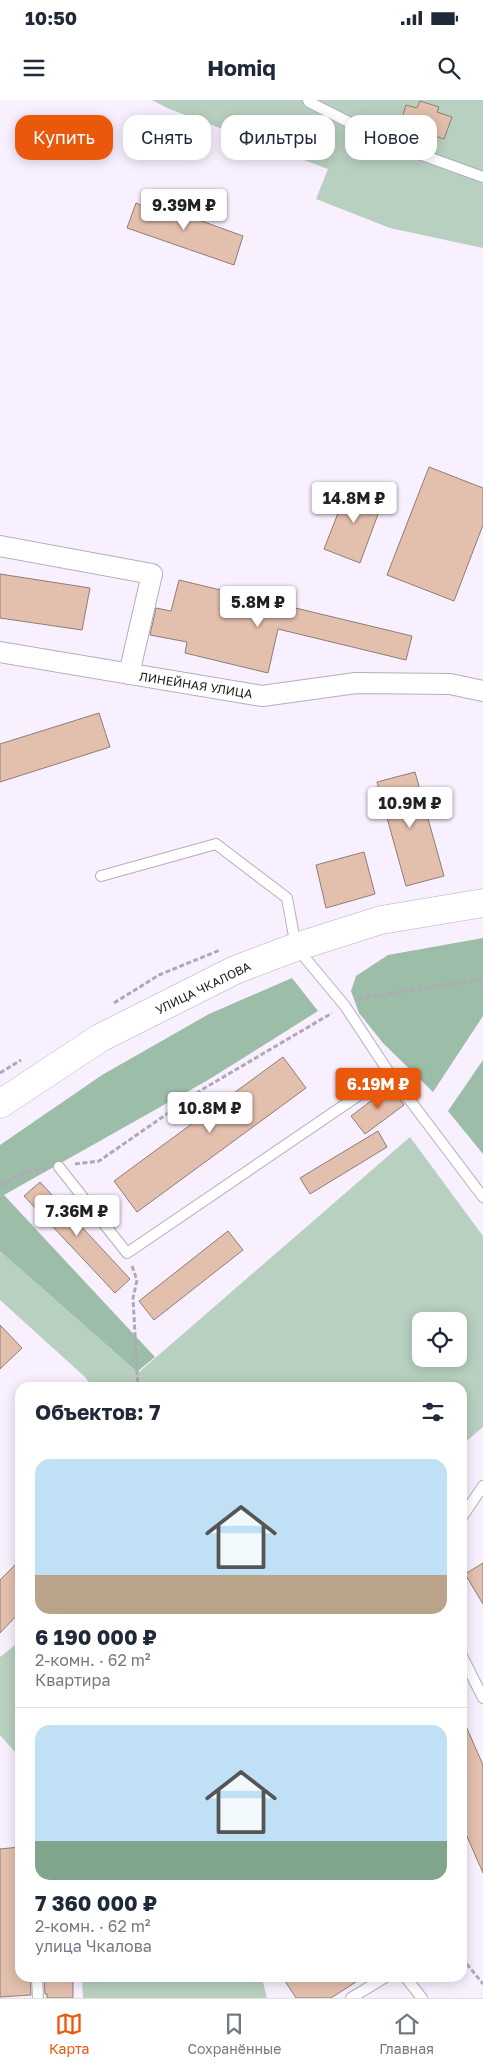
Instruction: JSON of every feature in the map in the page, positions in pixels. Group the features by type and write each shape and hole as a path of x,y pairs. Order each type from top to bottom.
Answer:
{"main road":[{"name":"УЛИЦА ЧКАЛОВА","path":"0,1104 100,1038 236,970 296,947 381,920 483,903"}],"street":[{"path":"0,546 152,574 129,674"},
{"name":"ЛИНЕЙНАЯ УЛИЦА","path":"0,652 262,696 356,683 450,684 483,691"}],"lane":[{"path":"308,100 392,144 483,177"},
{"path":"101,876 216,844 287,898 296,947 345,1006 390,1074 483,1196"},
{"path":"59,1167 127,1253 390,1074"},
{"path":"467,1510 483,1486"},
{"path":"467,1666 483,1698"},
{"path":"37,1982 38,1998"},
{"path":"351,1998 377,1982"},
{"path":"409,1982 422,1998"}],"path":[{"path":"0,1185 28,1171 99,1161 203,1089 360,998 483,979"},
{"path":"127,1253 137,1280 133,1298 138,1382"},
{"path":"467,1964 483,1984"}],"green space":[{"path":"152,100 483,100 483,248 390,228 316,199 328,169 304,160 335,160 335,115 221,115 221,128 211,125 211,115 185,115"},
{"path":"483,938 483,1016 433,1092 383,1043 359,1013 351,991 356,976 388,955"},
{"path":"292,978 318,1011 208,1080 4,1195 155,1357 137,1372 0,1251 0,1145 102,1075 209,1014"},
{"path":"483,1060 483,1154 448,1111"},
{"path":"410,1137 483,1236 483,1427 467,1441 467,1382 88,1382 0,1300 0,1251 138,1373"},
{"path":"15,1645 15,1752 0,1735 0,1657"},
{"path":"82,1982 263,1982 267,1998 83,1998"}],"building":[{"path":"420,101 439,107 437,112 452,117 444,139 437,137 437,115 403,115 406,105 417,108"},
{"path":"147,193 165,199 163,207 243,236 234,265 127,228 136,203 143,206"},
{"path":"429,467 483,488 483,525 454,601 387,575"},
{"path":"349,485 384,498 360,563 324,549"},
{"path":"0,574 90,588 82,630 0,618"},
{"path":"179,580 412,636 406,660 278,629 268,673 185,653 187,642 150,635 156,608 171,611"},
{"path":"99,713 110,747 0,782 0,744"},
{"path":"415,772 444,876 406,886 377,782"},
{"path":"364,852 375,894 326,908 316,865"},
{"path":"283,1057 306,1088 137,1212 114,1181"},
{"path":"391,1086 404,1105 365,1134 351,1116"},
{"path":"378,1131 387,1147 310,1194 300,1178"},
{"path":"40,1182 130,1279 115,1293 24,1196"},
{"path":"228,1231 243,1250 154,1320 139,1301"},
{"path":"0,1325 22,1348 0,1369"},
{"path":"483,1563 483,1604 467,1577 467,1573"},
{"path":"15,1565 15,1617 0,1633 0,1580"},
{"path":"467,1728 483,1765 483,1873 467,1836"},
{"path":"15,1848 15,1982 30,1982 31,1995 0,1997 0,1849"},
{"path":"44,1982 73,1982 73,1998 47,1998 47,1994 45,1994"},
{"path":"286,1982 356,1982 331,1998 296,1998"}]}
